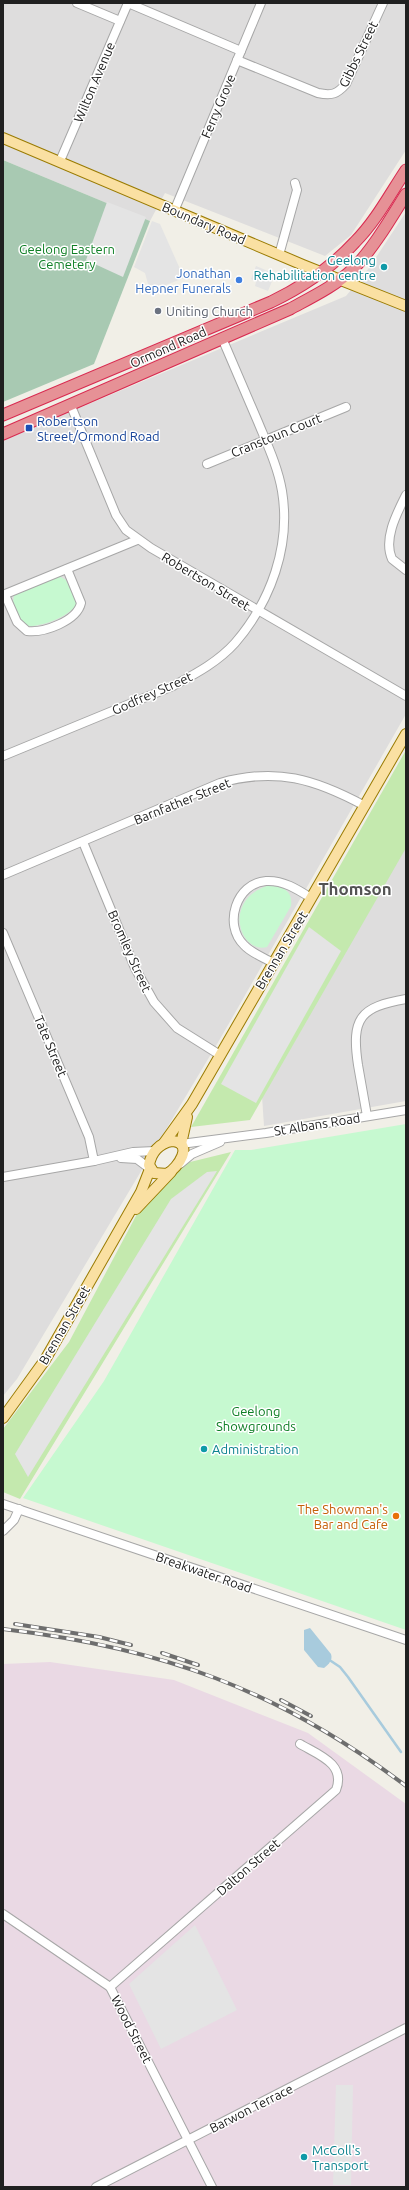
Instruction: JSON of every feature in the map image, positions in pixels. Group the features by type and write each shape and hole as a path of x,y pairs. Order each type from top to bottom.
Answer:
{"highway":[{"name":"Ormond Road","path":"3,415 271,302 302,287 355,243 372,223 406,170"},
{"name":"Ormond Road","path":"3,434 71,406 290,309 340,279 359,263 406,194"}],"main road":[{"name":"Boundary Road","path":"3,138 175,209 279,255 406,306"},
{"name":"Brennan Street","path":"164,1143 192,1104 272,962 406,734"},
{"name":"Brennan Street","path":"181,1144 192,1104"},
{"path":"172,1140 181,1144 183,1153 175,1168 163,1175 154,1173 150,1168 150,1159 155,1151 164,1143 172,1140"},
{"name":"Brennan Street","path":"3,1417 45,1360 141,1192 150,1168"},
{"name":"Brennan Street","path":"120,1229 141,1203 175,1168"}],"street":[{"path":"77,3 120,21"},
{"path":"128,3 241,51"},
{"name":"Wilton Avenue","path":"60,161 128,3"},
{"name":"Ferry Grove","path":"175,209 261,3"},
{"name":"Gibbs Street","path":"237,60 318,93 330,95 339,93 346,84 383,3"},
{"path":"279,255 298,190 295,183"},
{"name":"Godfrey Street","path":"3,756 173,686 199,672 235,643 257,611 273,579 282,546 284,527 282,491 265,439 222,338"},
{"name":"Robertson Street","path":"71,406 116,514 126,530 137,540 257,611 406,696"},
{"name":"Cranstoun Court","path":"207,464 346,407"},
{"path":"406,495 397,513 389,544 392,559 406,570"},
{"path":"67,568 81,603 75,614 60,623 39,631 27,631 17,622 4,595 67,568 137,540"},
{"name":"Barnfather Street","path":"3,876 220,784 242,777 264,775 299,778 328,787 365,806"},
{"name":"Bromley Street","path":"83,842 135,968 154,1002 177,1028 220,1055"},
{"path":"272,962 248,948 238,937 233,920 236,903 246,890 264,881 288,885 311,898"},
{"name":"Tate Street","path":"3,933 89,1137 94,1161"},
{"path":"367,1116 355,1046 355,1031 363,1016 370,1010 378,1005 406,999"},
{"name":"St Albans Road","path":"181,1144 406,1110"},
{"name":"St Albans Road","path":"175,1168 192,1154 228,1138"},
{"path":"3,1177 94,1161 133,1152 155,1151"},
{"path":"113,1157 137,1159 150,1168"},
{"name":"Breakwater Road","path":"3,1504 406,1640"},
{"path":"3,1531 14,1520 19,1509"},
{"name":"Dalton Street","path":"110,1987 336,1790 339,1777 334,1766 300,1744"},
{"name":"Wood Street","path":"3,1914 110,1987 212,2187"},
{"name":"Barwon Terrace","path":"96,2187 406,2028"}],"shaded area":[{"path":"3,3 406,3 406,150 351,235 325,256 165,193 150,221 3,160"},
{"path":"107,202 146,217 123,277 86,260"},
{"path":"406,212 406,714 220,1039 17,1379 3,1396 3,440 346,296 369,268"},
{"path":"152,221 160,224 184,278 150,291 145,273 134,267"},
{"path":"256,266 275,274 268,291 255,286 256,282 251,279"},
{"path":"406,838 406,1101 264,1126 262,1096"},
{"path":"309,927 341,951 256,1103 221,1084"},
{"path":"217,1171 28,1477 15,1454 171,1199 207,1172"},
{"path":"50,1662 174,1680 308,1733 406,1804 406,2187 3,2187 3,1664"},
{"path":"195,1925 237,2010 161,2049 129,1984"},
{"path":"336,2085 353,2085 351,2185 333,2185"}],"green space":[{"name":"Geelong Eastern Cemetery","path":"3,160 150,221 94,364 3,402"},
{"path":"59,576 66,580 77,603 74,608 61,617 44,624 36,626 23,625 13,602 14,595"},
{"path":"406,750 406,848 250,1120 191,1127"},
{"path":"267,886 281,888 288,892 291,900 291,906 267,947 257,947 249,943 243,935 240,925 240,914 244,903 253,893"},
{"name":"Geelong Showgrounds","path":"406,1124 406,1630 23,1498 104,1381 235,1150 251,1150"},
{"path":"231,1152 20,1499 3,1492 3,1429 69,1342 137,1214 186,1163"}],"water":[{"path":"310,1628 331,1654 330,1662 324,1668 318,1667 304,1650 304,1630"}],"waterway":[{"path":"328,1659 340,1667 348,1677 401,1752"}],"railway":[{"path":"15,1624 99,1637 131,1645"},
{"path":"3,1629 61,1637 115,1648 166,1661 216,1678 264,1699 311,1723 358,1752 406,1786"},
{"path":"162,1653 198,1665"},
{"path":"281,1700 311,1716"}],"place":[{"name":"Geelong Rehabilitation centre","path":"384,267"},
{"name":"Jonathan Hepner Funerals","path":"239,280"},
{"name":"Uniting Church","path":"158,311"},
{"name":"Robertson Street/Ormond Road","path":"29,428"},
{"name":"Administration","path":"204,1449"},
{"name":"The Showman's Bar and Cafe","path":"396,1516"},
{"name":"McColl's Transport","path":"304,2157"}],"district":[{"name":"Thomson","path":"355,888"}]}
